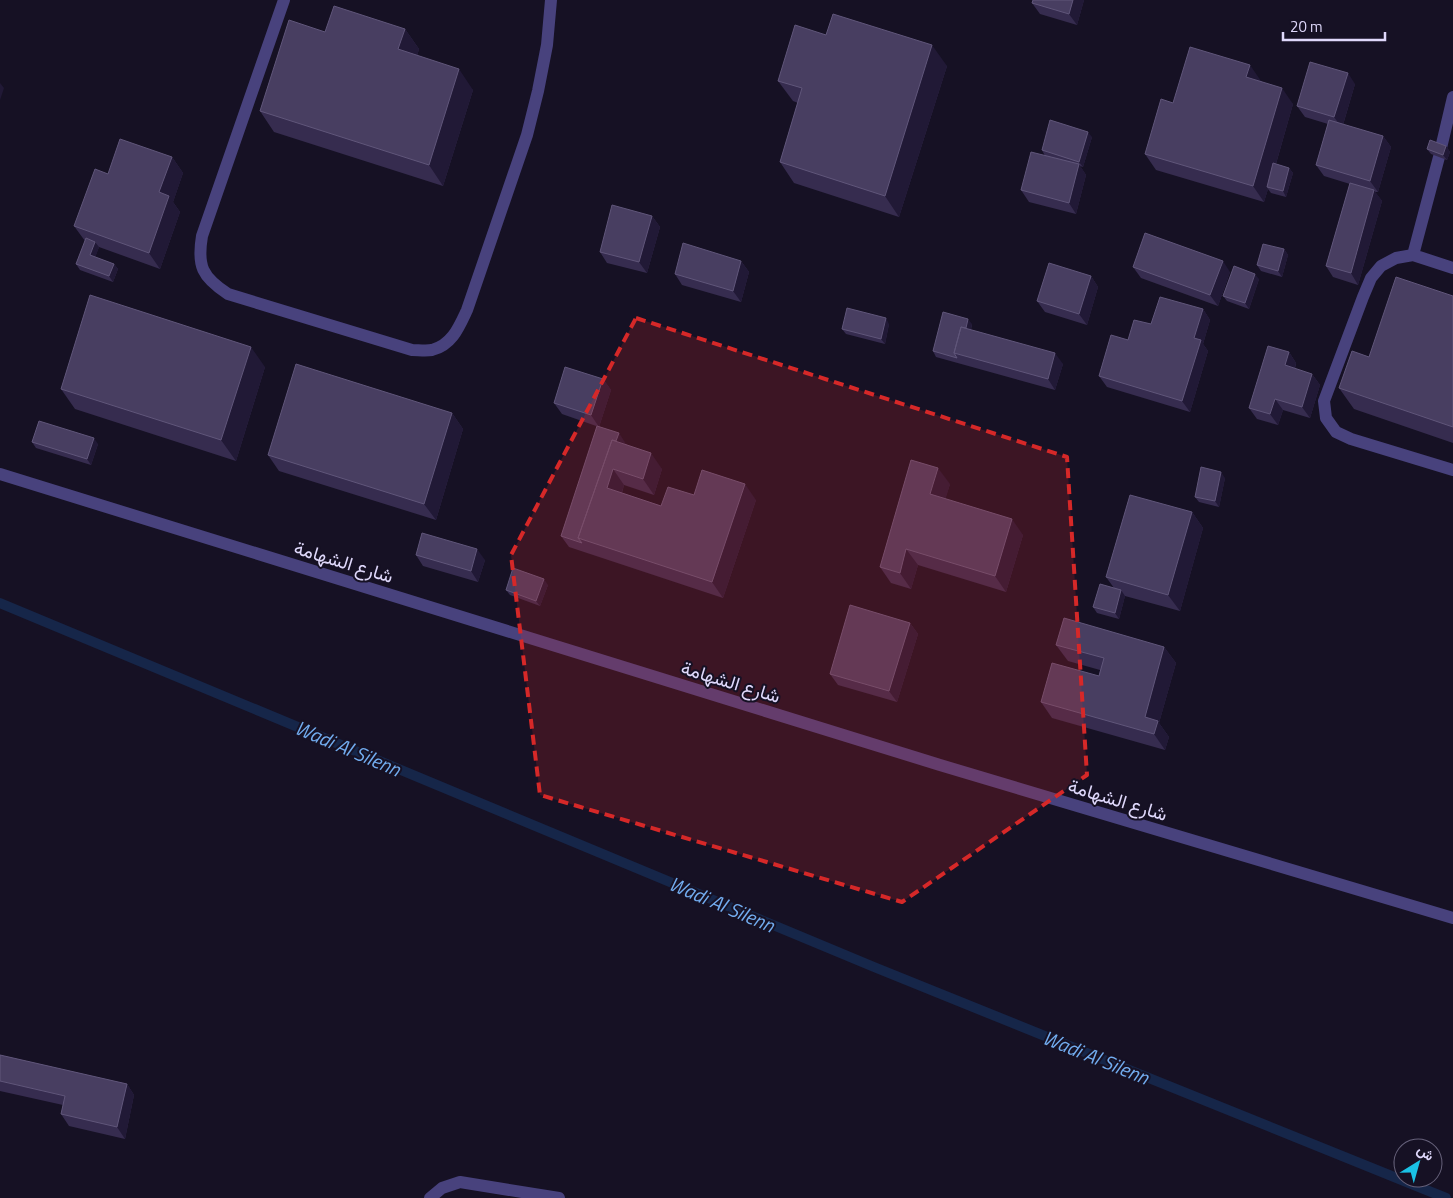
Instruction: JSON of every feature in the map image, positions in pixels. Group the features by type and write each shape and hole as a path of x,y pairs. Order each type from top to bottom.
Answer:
{"street":[{"path":"284,0 202,236 199,253 203,270 213,284 228,294 412,350 432,350 448,342 459,329 526,135 538,91 547,45 551,0"},
{"path":"1413,255 1453,97"},
{"path":"1453,268 1413,255 1396,258 1382,266 1371,278 1324,401 1326,418 1336,432 1351,439 1453,470"},
{"name":"شارع الشهامة","path":"0,474 940,765 1453,918"},
{"path":"430,1198 442,1188 460,1182 559,1198"}],"highlighted area":[{"path":"636,318 1067,457 1087,775 902,902 540,795 511,555"}],"building":[{"path":"1033,0 1073,0 1069,14 1032,3"},
{"path":"334,6 405,29 398,49 459,69 429,165 260,111 289,20 325,32"},
{"path":"833,14 932,45 885,196 780,162 802,88 778,81 795,25 826,35"},
{"path":"1190,47 1250,65 1246,77 1282,88 1253,186 1145,154 1161,99 1173,103"},
{"path":"1310,62 1348,73 1334,117 1297,106"},
{"path":"1050,120 1088,132 1079,162 1042,150"},
{"path":"1329,120 1383,136 1370,181 1316,165"},
{"path":"120,139 172,157 159,192 169,196 149,253 74,226 95,169 108,174"},
{"path":"1430,140 1446,146 1443,155 1427,149"},
{"path":"1031,152 1079,164 1069,203 1021,190"},
{"path":"1273,163 1289,168 1283,191 1267,187"},
{"path":"1350,183 1374,190 1351,273 1326,266"},
{"path":"612,205 652,216 639,262 600,252"},
{"path":"1145,233 1223,261 1210,295 1133,267"},
{"path":"86,238 95,242 90,255 114,264 109,276 76,264"},
{"path":"683,243 741,261 733,291 675,274"},
{"path":"1263,244 1284,249 1278,271 1257,265"},
{"path":"1049,263 1091,276 1079,314 1037,301"},
{"path":"1234,266 1255,274 1245,303 1223,296"},
{"path":"1396,277 1453,296 1453,427 1339,388 1352,351 1369,357"},
{"path":"90,295 251,347 221,440 61,389"},
{"path":"1160,297 1203,309 1194,338 1201,340 1182,401 1099,376 1111,335 1128,340 1134,320 1151,324"},
{"path":"847,308 886,318 881,339 842,329"},
{"path":"943,312 968,319 966,328 961,327 954,353 957,358 933,351"},
{"path":"961,327 1055,353 1048,379 954,353"},
{"path":"1268,346 1289,352 1285,365 1312,374 1302,407 1275,399 1270,414 1249,408"},
{"path":"296,364 452,413 424,504 268,455"},
{"path":"565,367 603,379 591,415 554,403"},
{"path":"39,421 94,438 87,459 32,442"},
{"path":"597,426 619,433 616,441 612,440 578,538 582,543 561,536"},
{"path":"612,440 651,453 643,479 613,469 607,488 661,506 668,487 694,495 702,470 745,484 712,582 578,538"},
{"path":"911,460 938,468 930,494 1012,519 995,576 906,549 900,573 880,567"},
{"path":"1201,467 1221,472 1215,501 1195,497"},
{"path":"1130,495 1192,512 1168,595 1106,577"},
{"path":"422,533 477,549 471,571 416,555"},
{"path":"513,568 544,579 536,601 506,590"},
{"path":"1100,584 1121,590 1115,613 1093,607"},
{"path":"850,605 910,623 889,691 830,674"},
{"path":"1064,618 1164,647 1145,717 1158,721 1154,734 1041,702 1052,663 1099,676 1104,658 1056,645"},
{"path":"0,1055 127,1084 117,1127 61,1114 65,1096 0,1081"}],"waterway":[{"name":"Wadi Al Silenn","path":"0,603 874,967 1446,1198"}]}
